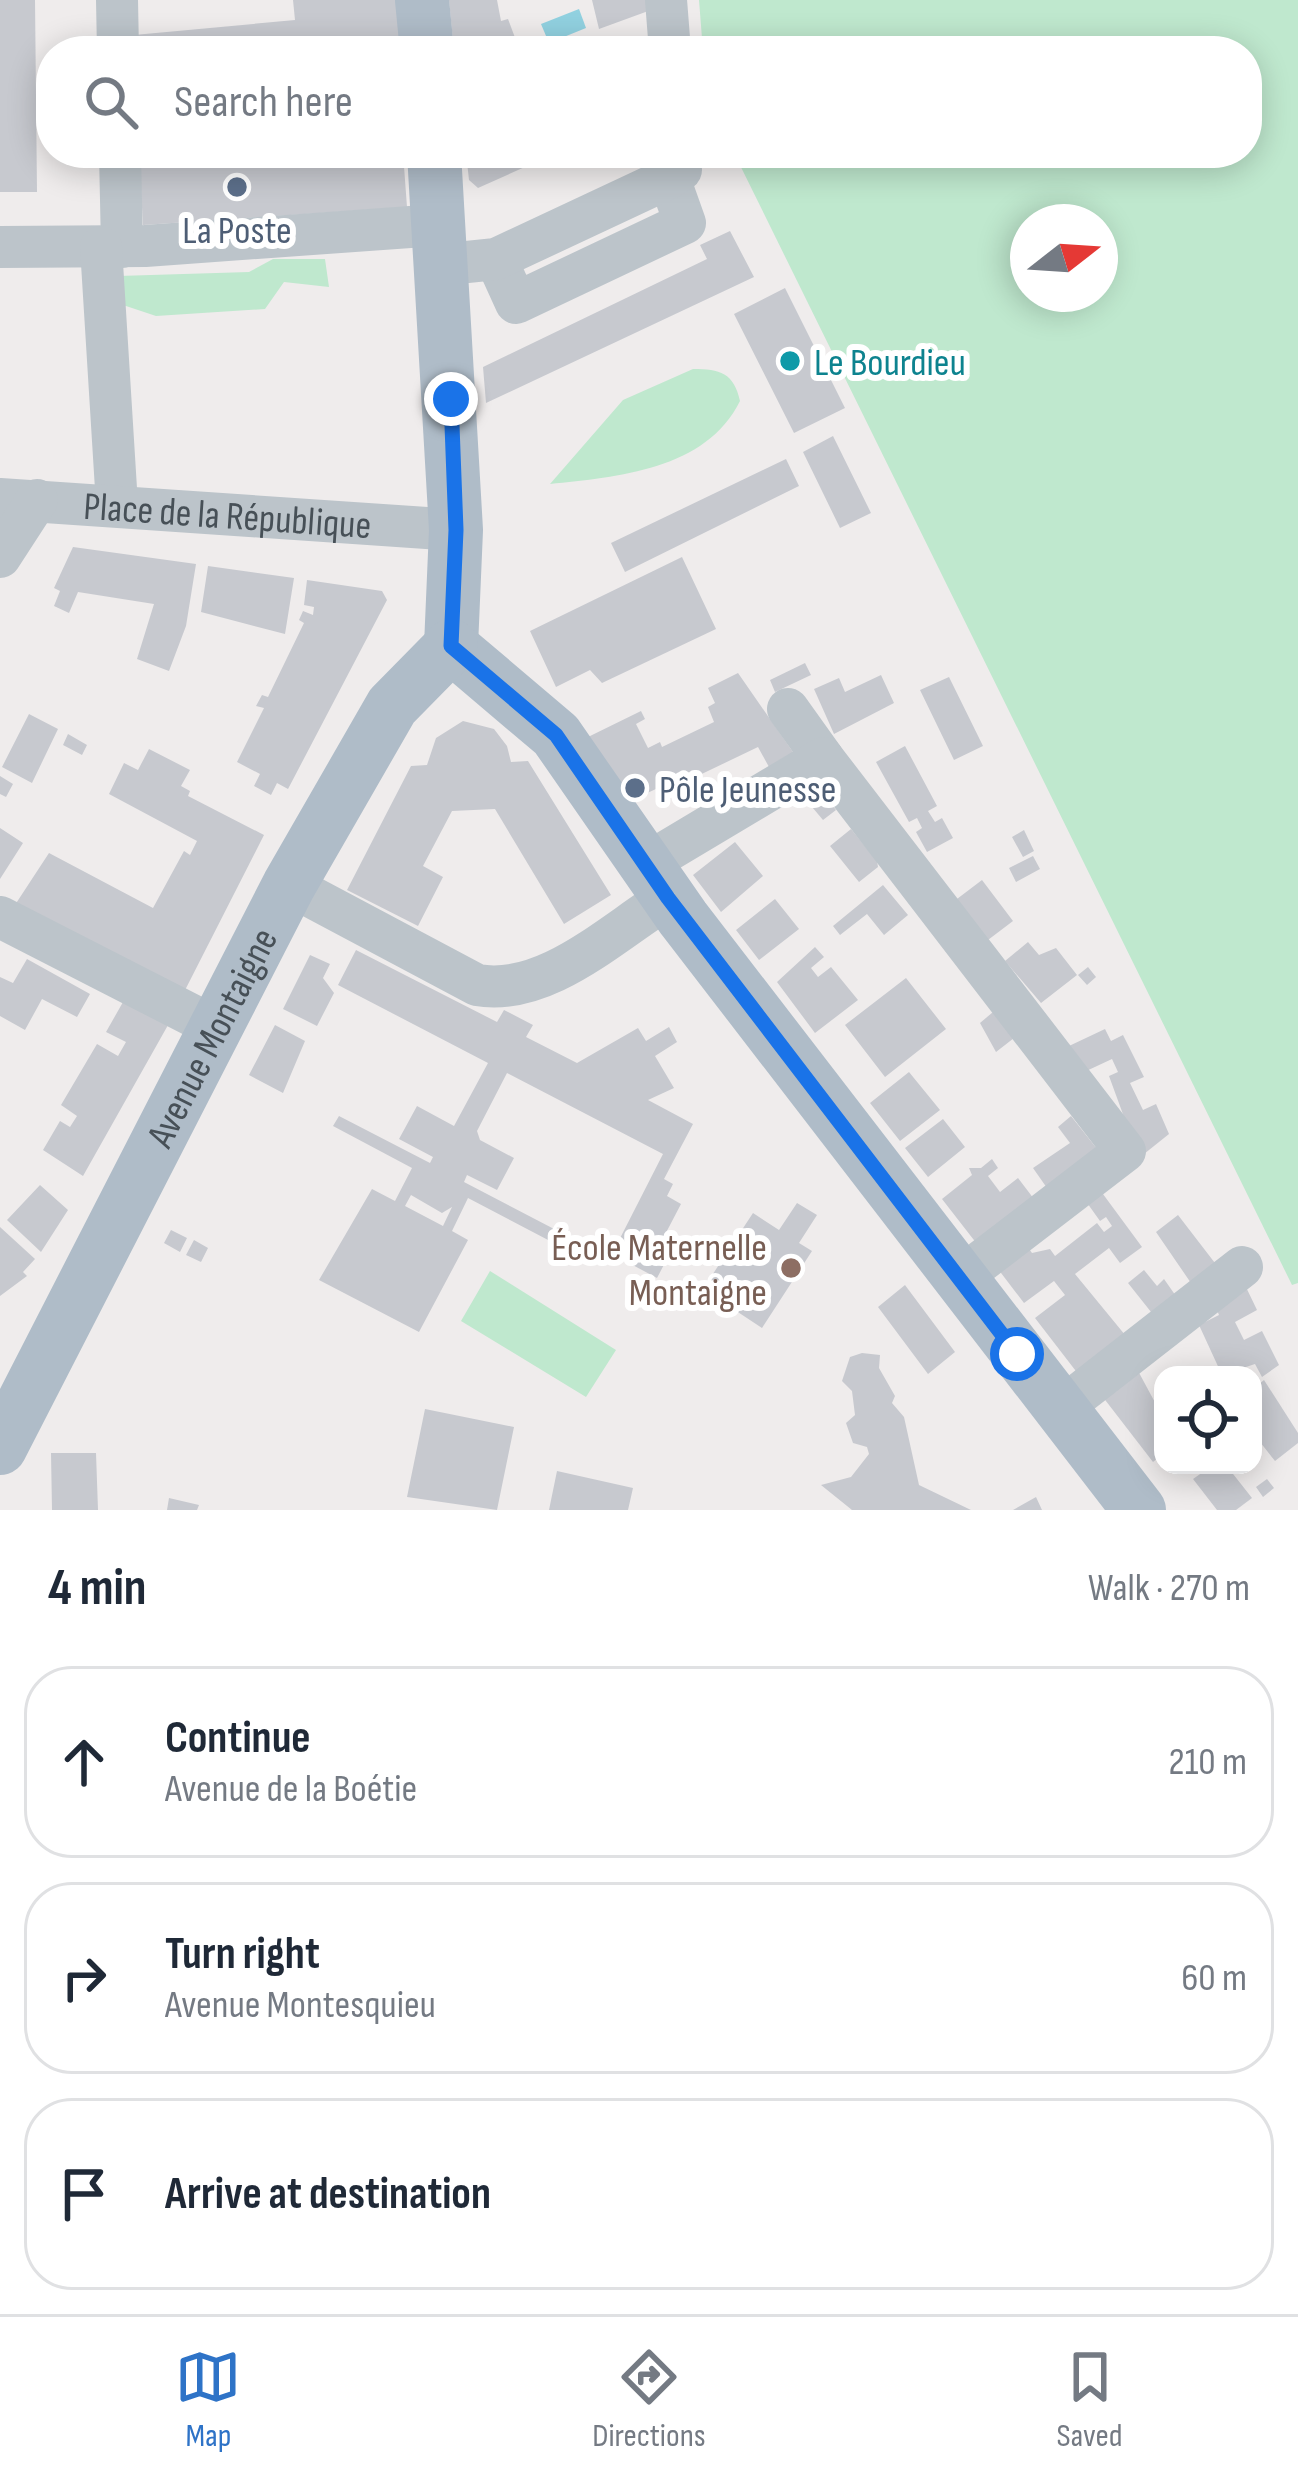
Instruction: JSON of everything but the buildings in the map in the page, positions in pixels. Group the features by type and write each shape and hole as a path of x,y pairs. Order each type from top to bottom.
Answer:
{"main road":[{"path":"422,0 426,36"},
{"path":"435,168 456,530 451,646 556,735 656,881 957,1280 1139,1510"},
{"name":"Avenue Montaigne","path":"0,1448 289,885 392,706 451,646"}],"street":[{"path":"117,0 118,36"},
{"path":"666,0 669,36"},
{"path":"117,506 112,247 119,168"},
{"path":"0,248 440,245 496,259 670,168"},
{"path":"0,556 18,500"},
{"name":"Place de la République","path":"18,500 456,530"},
{"path":"788,709 1125,1151 957,1280"},
{"path":"289,885 477,985 506,990 533,984 656,881 824,758"},
{"path":"0,917 217,1028"},
{"path":"1060,1409 1242,1268"}],"green space":[{"path":"699,0 1298,0 1298,1283 1292,1285 741,168 1262,168 1262,36 702,36"},
{"path":"273,259 325,259 329,287 284,282 265,309 156,316 123,305 118,276 249,272"},
{"path":"693,369 724,374 740,401 705,442 657,466 550,484 623,400"},
{"path":"490,1271 616,1350 586,1397 461,1321"}],"water":[{"path":"579,9 586,28 566,36 546,36 541,24"}],"place":[{"name":"La Poste","path":"237,187"},
{"name":"Le Bourdieu","path":"790,361"},
{"name":"Pôle Jeunesse","path":"635,788"},
{"name":"École Maternelle Montaigne","path":"791,1268"}],"route":[{"path":"451,399 456,530 451,646 556,735 668,898 1017,1354"}]}
